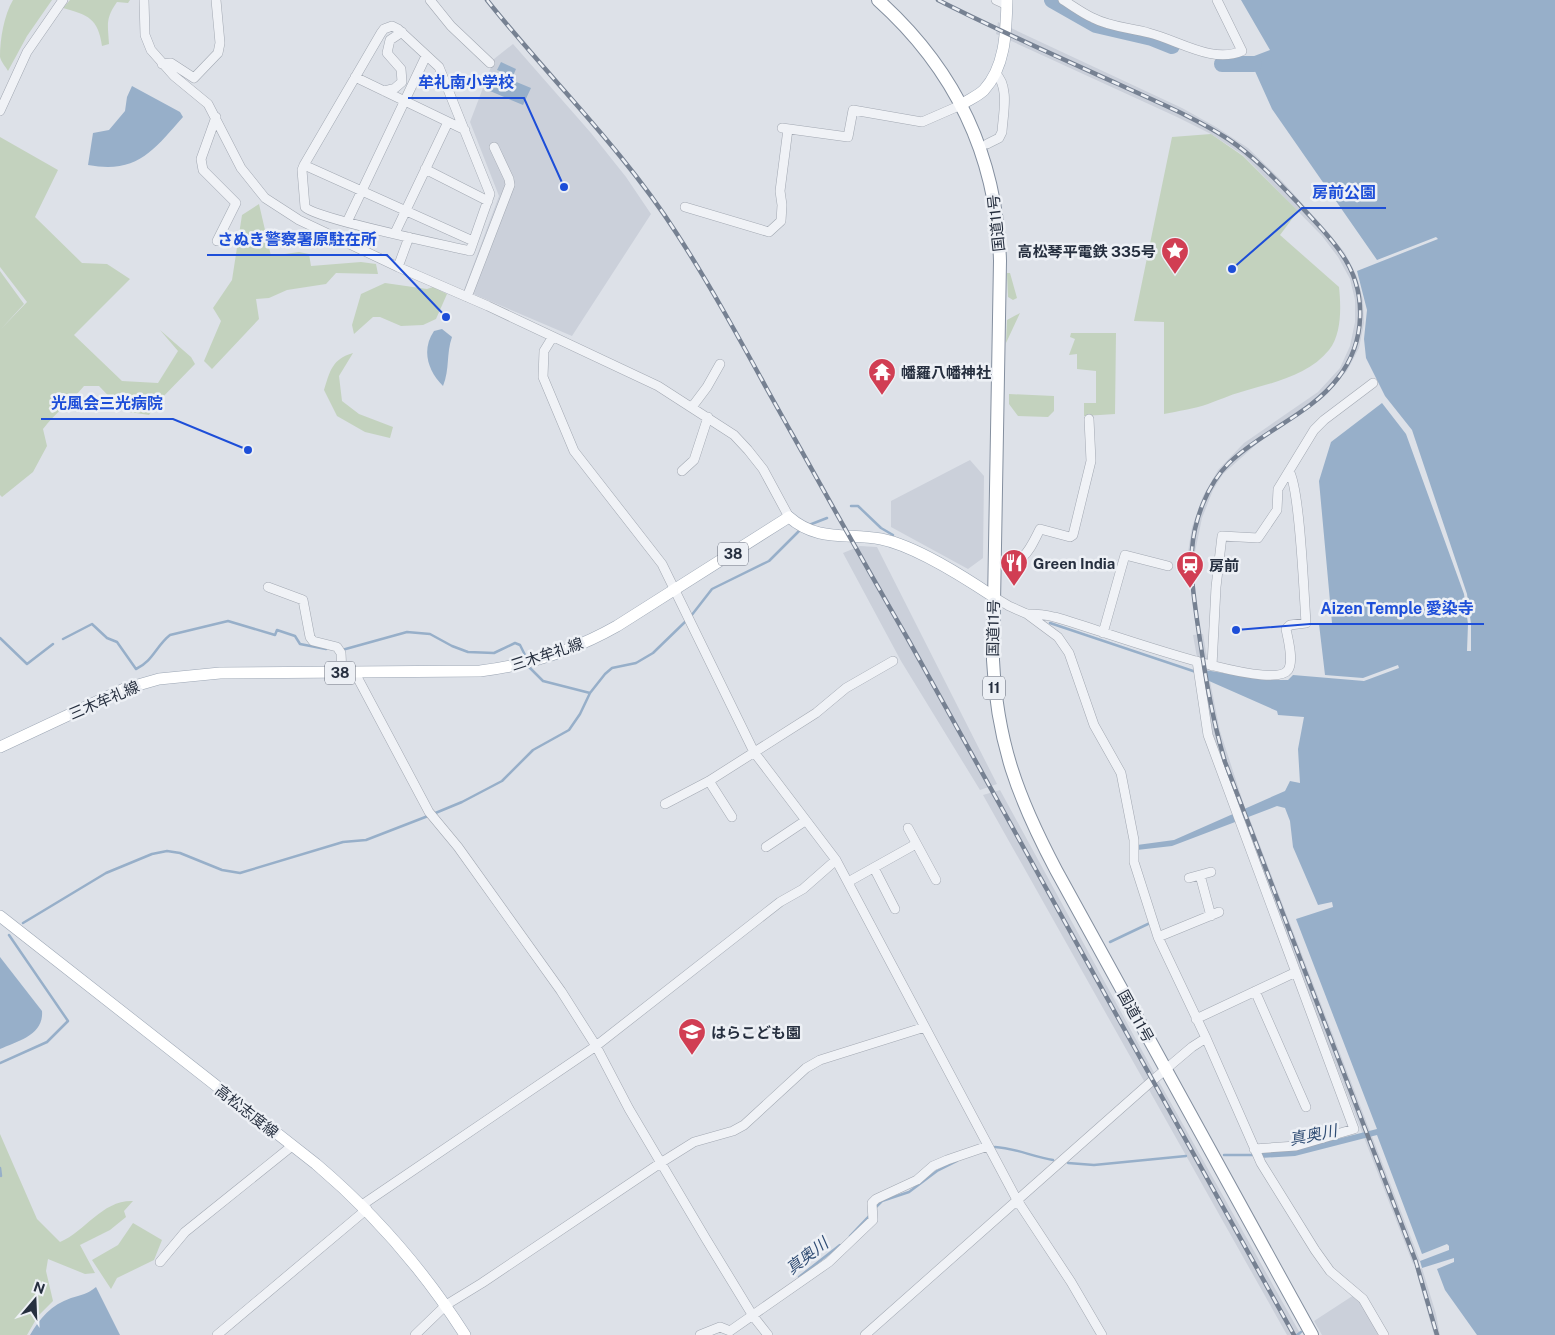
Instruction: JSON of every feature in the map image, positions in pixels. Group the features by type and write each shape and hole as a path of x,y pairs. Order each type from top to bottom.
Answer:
{"highway":[{"name":"国道11号","path":"878,0 915,37 939,68 961,105 985,159 991,182 999,235 994,690 1005,752 1019,794 1056,870 1312,1335"}],"main road":[{"path":"961,105 984,90 1001,60 1003,2"},
{"path":"789,517 815,533 880,539 909,548 994,597"},
{"name":"三木牟礼線","path":"0,747 124,689 159,680 220,673 480,671 525,664 592,640 676,590 789,517"},
{"name":"高松志度線","path":"0,916 292,1146 364,1207 412,1259 446,1305 465,1335"}],"street":[{"path":"0,111 27,52 63,0"},
{"path":"144,0 145,35 151,50 162,64 197,93 216,117 241,168 265,198 299,220 398,268 467,297 552,338 651,382 708,417 734,436 748,450 767,476 789,517"},
{"path":"162,64 171,63 194,78 218,53 220,43 216,0"},
{"path":"430,0 451,26 490,63"},
{"path":"1063,0 1093,18 1106,23 1152,33 1200,51 1231,56 1242,51 1217,0"},
{"path":"392,26 402,32 426,56 439,68 490,194 470,251 313,213 305,207 302,170 304,165 384,29 392,26"},
{"path":"384,91 395,88 402,82 401,70 387,52 390,40 402,32"},
{"path":"347,222 426,56"},
{"path":"987,144 999,138 1002,132 1004,89 1001,78 995,73"},
{"path":"355,77 465,130"},
{"path":"685,207 769,232 781,221 782,205 780,191 785,128 848,137 854,110 922,122 961,105"},
{"path":"216,117 201,159 204,170 236,203 218,241"},
{"path":"395,233 448,122"},
{"path":"467,297 510,185 494,147"},
{"path":"304,165 473,241"},
{"path":"425,169 488,201"},
{"path":"398,268 409,236"},
{"path":"552,338 544,351 543,376 574,450 662,564 754,752 804,821 836,860 1017,1200 1071,1282 1102,1335"},
{"path":"692,407 707,388 720,364"},
{"path":"1212,666 1216,587 1222,536 1258,538 1276,510 1278,489 1314,430 1373,383"},
{"path":"682,471 694,460 708,417"},
{"path":"995,563 1014,563 1020,560 1030,549 1040,529 1070,536 1073,535 1090,461 1089,419"},
{"path":"1028,614 1054,617 1212,666 1267,674 1283,674 1288,671 1290,664 1286,629 1290,625 1306,623 1293,477 1288,471"},
{"path":"1103,633 1125,555 1168,566"},
{"path":"268,587 303,600 310,638 313,641 337,647 341,653 342,673"},
{"path":"994,597 1028,614 1058,637 1069,653 1094,725 1121,773 1134,840 1134,862 1158,937 1206,1038 1254,1149 1315,1250 1330,1271 1362,1299 1384,1335"},
{"path":"665,804 710,781 816,713 846,688 893,661"},
{"path":"1196,661 1208,735 1354,1129 1296,1146 1254,1149"},
{"path":"355,673 431,815 458,847 506,917 543,965 596,1046 629,1108 753,1316 768,1335"},
{"path":"710,781 732,817"},
{"path":"766,847 804,821"},
{"path":"908,828 936,880"},
{"path":"848,882 916,844"},
{"path":"217,1335 364,1207 596,1046 780,902 803,889 836,860"},
{"path":"874,868 895,909"},
{"path":"1189,878 1211,872"},
{"path":"1158,937 1215,914 1200,876"},
{"path":"1196,1019 1296,972"},
{"path":"1255,991 1306,1107"},
{"path":"415,1335 446,1305 482,1283 662,1162 694,1142 733,1131 744,1125 806,1068 820,1060 925,1027"},
{"path":"865,1335 1192,1047 1206,1038"},
{"path":"160,1262 185,1232 292,1146"},
{"path":"700,1335 720,1327 730,1331 829,1262 867,1228 873,1220 872,1203 876,1199 917,1180 933,1166 988,1146"}],"shaded area":[{"path":"998,22 1182,108 1248,148 1282,181 1328,232 1345,253 1357,277 1363,300 1364,323 1359,348 1347,371 1324,397 1259,442 1223,474 1213,490 1202,518 1194,557 1187,558 1192,527 1203,496 1218,470 1244,443 1318,392 1340,368 1350,346 1355,322 1355,300 1350,279 1338,257 1322,236 1243,155 1211,134 1177,117 996,34"},
{"path":"513,44 591,133 626,177 651,214 572,336 464,290 499,196 470,122 494,59"},
{"path":"970,460 984,476 983,558 968,569 891,527 891,501"},
{"path":"860,546 877,547 997,784 980,790 901,661 843,553"},
{"path":"1203,634 1209,670 1199,669 1193,635"},
{"path":"1200,677 1210,681 1220,731 1245,808 1238,812 1215,746"},
{"path":"1000,790 1157,1078 1301,1335 1287,1335 983,795"},
{"path":"1249,817 1420,1261 1413,1264 1241,820"},
{"path":"1422,1268 1436,1314 1440,1335 1434,1335 1416,1271"},
{"path":"1354,1295 1361,1301 1381,1335 1322,1335 1314,1321"}],"green space":[{"path":"13,0 52,0 27,36 8,71 0,57 0,50 5,20"},
{"path":"70,0 130,0 128,3 117,2 113,8 108,22 109,44 102,46 98,29 90,19 63,8"},
{"path":"1211,134 1243,156 1298,211 1280,235 1339,287 1340,311 1338,328 1329,350 1311,366 1300,372 1203,406 1164,414 1164,322 1134,321 1172,137"},
{"path":"0,137 58,170 35,217 82,263 107,264 130,279 74,335 122,381 158,383 178,351 160,330 191,357 195,364 156,404 149,415 123,411 99,386 84,386 43,429 47,446 33,472 2,497 0,495 0,271 24,304 1,329 27,302 0,267"},
{"path":"259,204 271,256 299,252 309,254 311,266 361,262 376,264 378,274 336,273 326,284 287,290 269,298 256,299 259,319 212,369 204,361 221,321 213,308 232,280 242,215"},
{"path":"1007,273 1010,273 1017,298 1013,300 1008,297"},
{"path":"385,283 427,289 433,287 447,294 436,319 423,325 401,326 380,317 373,317 354,334 352,325 361,294"},
{"path":"1020,313 1006,343 1007,320"},
{"path":"1071,333 1116,333 1115,414 1084,416 1084,403 1096,403 1096,371 1077,369 1077,354 1069,355 1075,339 1070,337"},
{"path":"353,353 339,376 342,401 359,414 393,427 390,438 365,432 337,416 324,390 330,372 336,362"},
{"path":"1009,394 1054,396 1054,411 1048,417 1018,416 1009,404"},
{"path":"0,1134 37,1219 60,1242 112,1205 133,1201 124,1211 126,1217 110,1230 80,1245 95,1273 85,1274 48,1259 46,1271 53,1301 38,1316 27,1335 0,1335"},
{"path":"133,1223 162,1240 154,1260 117,1278 111,1289 92,1260 118,1245"}],"water":[{"path":"1241,0 1555,0 1555,1335 1477,1335 1445,1290 1437,1269 1454,1262 1454,1258 1422,1268 1420,1261 1449,1250 1449,1246 1447,1244 1422,1254 1377,1135 1295,1156 1261,1158 1258,1152 1293,1150 1377,1129 1296,919 1333,907 1332,902 1318,905 1293,847 1290,821 1285,808 1277,806 1172,846 1137,850 1137,845 1174,840 1285,791 1290,781 1300,783 1298,749 1304,717 1278,715 1277,711 1200,677 1199,669 1265,680 1288,680 1293,675 1364,681 1399,668 1398,665 1363,678 1325,675 1319,624 1332,623 1319,481 1331,442 1382,403 1406,434 1464,594 1468,624 1467,651 1471,651 1471,624 1467,594 1412,430 1385,396 1366,358 1364,339 1367,310 1357,271 1438,239 1436,237 1377,260 1272,109 1254,69 1254,64 1249,58 1270,50"},
{"path":"501,62 516,69 513,76 497,70"},
{"path":"497,74 531,88 523,105 490,91"},
{"path":"132,86 180,112 183,117 153,150 132,163 105,167 88,165 93,133 109,130 125,111 127,97"},
{"path":"442,329 452,337 447,374 443,386 433,374 427,353 430,338 434,331"},
{"path":"0,957 42,1011 42,1019 39,1026 29,1036 0,1049"},
{"path":"96,1287 120,1335 30,1335 52,1308 71,1298 87,1293"}],"waterway":[{"path":"1052,0 1096,25 1152,38 1172,46"},
{"path":"1222,64 1254,64"},
{"path":"851,506 858,506 881,528 893,535"},
{"path":"809,525 827,518"},
{"path":"691,616 712,589 769,561 800,530"},
{"path":"433,814 462,802 502,781 533,750 569,730 580,714 590,693 605,674 612,668 636,663 653,653 687,620"},
{"path":"63,639 92,624 107,638 117,642 136,669 147,662 170,635 228,621 275,635 277,630 295,636 300,644 326,649"},
{"path":"1050,623 1196,672"},
{"path":"342,650 407,632 430,634 468,652 494,653 515,643 520,645 525,655"},
{"path":"0,638 27,664 53,644"},
{"path":"529,667 543,681 590,693"},
{"path":"23,923 106,873 152,854 167,851 180,853 222,870 240,873 343,842 366,840 428,816"},
{"path":"1110,942 1150,923"},
{"path":"0,1063 47,1042 68,1021 9,935"},
{"name":"真奥川","path":"995,1147 1053,1160"},
{"name":"真奥川","path":"1224,1155 1253,1155"},
{"name":"真奥川","path":"1068,1163 1094,1165 1186,1156"},
{"name":"真奥川","path":"875,1208 882,1201 909,1192 937,1171 957,1161"},
{"path":"0,1168 1,1176"},
{"name":"真奥川","path":"850,1236 870,1215"},
{"name":"真奥川","path":"799,1277 840,1245"},
{"path":"1297,1335 1301,1332"}],"railway":[{"path":"487,0 610,143 656,203 701,273 909,641 1294,1335"},
{"path":"938,0 1174,110 1228,139 1265,170 1326,234 1341,253 1350,268 1356,284 1360,316 1354,349 1347,364 1327,391 1300,412 1256,441 1221,472 1208,492 1199,515 1193,539 1192,576 1208,691 1225,762 1416,1262 1437,1335"}],"place":[{"name":"牟礼南小学校","path":"564,187"},
{"name":"房前公園","path":"1232,269"},
{"name":"高松琴平電鉄 335号","path":"1175,275"},
{"name":"さぬき警察署原駐在所","path":"446,317"},
{"name":"幡羅八幡神社","path":"882,396"},
{"name":"光風会三光病院","path":"248,450"},
{"name":"Green India","path":"1014,587"},
{"name":"房前","path":"1190,589"},
{"name":"Aizen Temple 愛染寺","path":"1236,630"},
{"name":"はらこども園","path":"692,1056"}]}
